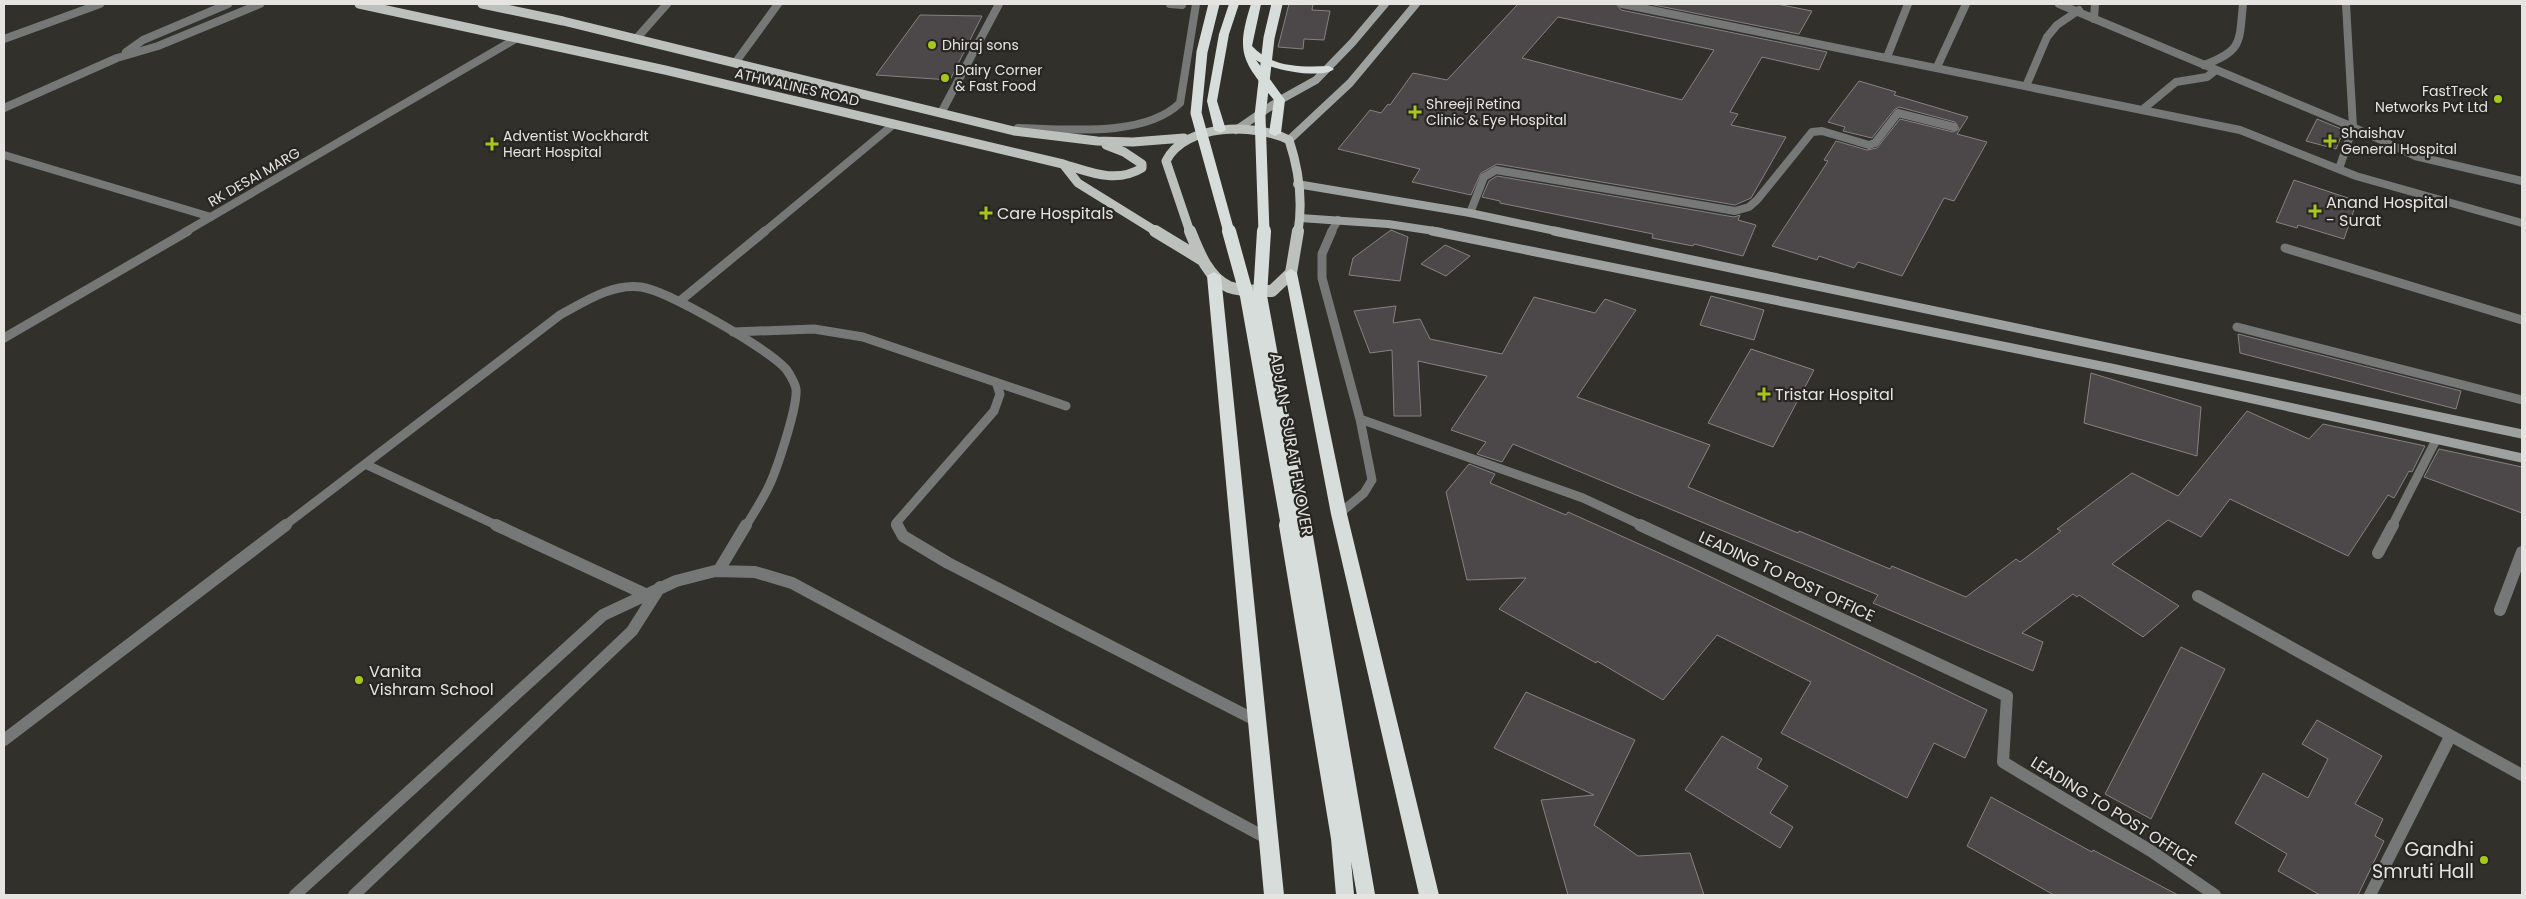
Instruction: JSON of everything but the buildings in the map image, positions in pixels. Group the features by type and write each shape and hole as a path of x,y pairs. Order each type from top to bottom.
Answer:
{"highway":[{"name":"ADJAN- SURAT FLYOVER","path":"1214,4 1202,52 1196,113 1247,296 1305,620 1340,838 1345,895"},
{"path":"1220,130 1212,102 1224,34 1234,4"},
{"path":"1256,4 1248,26 1246,45 1250,62 1280,100 1275,133"},
{"name":"ADJAN- SURAT FLYOVER","path":"1277,4 1269,38 1260,116 1264,244 1260,296 1310,567 1366,895"},
{"path":"1246,45 1253,55 1278,66 1293,70 1329,69"},
{"path":"1291,273 1338,514 1429,895"},
{"path":"1214,276 1274,895"}],"main road":[{"name":"ATHWALINES ROAD","path":"359,4 665,70 1108,176 1135,174 1142,168 1142,164 1135,158 1097,141"},
{"name":"ATHWALINES ROAD","path":"482,4 636,39 1002,128 1057,138 1097,141 1132,142 1184,138"},
{"path":"1236,130 1280,100 1316,80 1329,69 1385,4"},
{"path":"1289,140 1350,83 1416,4"},
{"path":"1220,130 1275,133 1289,140 1297,164 1297,184 1302,207 1291,273 1272,291 1228,286 1214,276 1201,259 1166,161 1175,146 1184,138 1220,130"},
{"path":"1063,164 1078,183 1201,259"},
{"path":"1297,184 1470,213 2522,434"},
{"path":"1300,218 1388,224 1461,235 2111,368 2522,458"}],"street":[{"path":"4,39 100,4"},
{"path":"117,58 144,40 228,4"},
{"path":"4,108 117,58 158,46 260,4"},
{"path":"636,39 667,4"},
{"path":"735,63 778,4"},
{"path":"941,113 999,4"},
{"path":"1170,4 1182,4"},
{"path":"1002,128 1112,128 1140,124 1166,117 1177,110 1180,103 1196,4"},
{"path":"1622,4 2240,130 2356,176 2522,223"},
{"path":"1887,57 1908,4"},
{"path":"1937,67 1966,4"},
{"path":"2059,4 2079,10 2094,19 2352,127 2415,156 2522,181"},
{"path":"2094,19 2095,4"},
{"path":"2204,65 2229,56 2237,48 2243,4"},
{"path":"2339,169 2352,127 2346,4"},
{"path":"2026,86 2047,37 2058,25 2079,10"},
{"name":"RK DESAI MARG","path":"4,338 516,38"},
{"path":"2142,110 2176,82 2207,77 2216,70"},
{"path":"1470,213 1484,177 1496,170 1735,211 1749,207 1757,200 1812,132 1822,131 1869,144 1875,143 1898,113 1954,127"},
{"path":"680,301 894,124"},
{"path":"4,154 211,217"},
{"path":"1338,220 1325,242 1320,257 1322,278 1360,419 1372,480 1364,493 1338,514"},
{"path":"2285,248 2522,320"},
{"path":"4,740 580,302 598,294 614,290 641,287 680,301 767,353 786,368 796,387 796,408 768,489 719,570"},
{"path":"2237,327 2522,400"},
{"path":"732,332 814,329 863,336 1066,406"},
{"path":"996,382 1000,394 994,411 896,523 903,536 948,563 1257,721"},
{"name":"LEADING TO POST OFFICE","path":"1360,419 1583,498 2006,696 2003,762 2151,851 2215,895"},
{"path":"2378,553 2436,440"},
{"path":"365,464 645,594"},
{"path":"2500,610 2522,552"},
{"path":"295,895 603,614 660,586 719,570 755,572 792,583 1270,840"},
{"path":"354,895 632,631 660,586"},
{"path":"2198,596 2450,737 2522,775"},
{"path":"2370,895 2450,737"}],"place":[{"name":"Dhiraj sons","path":"932,45"},
{"name":"Dairy Corner & Fast Food","path":"945,78"},
{"name":"FastTreck Networks Pvt Ltd","path":"2498,99"},
{"name":"Shreeji Retina Clinic & Eye Hospital","path":"1415,112"},
{"name":"Shaishav General Hospital","path":"2330,141"},
{"name":"Adventist Wockhardt Heart Hospital","path":"492,144"},
{"name":"Anand Hospital - Surat","path":"2315,211"},
{"name":"Care Hospitals","path":"986,213"},
{"name":"Tristar Hospital","path":"1764,394"},
{"name":"Vanita Vishram School","path":"359,680"},
{"name":"Gandhi Smruti Hall","path":"2484,860"}]}
